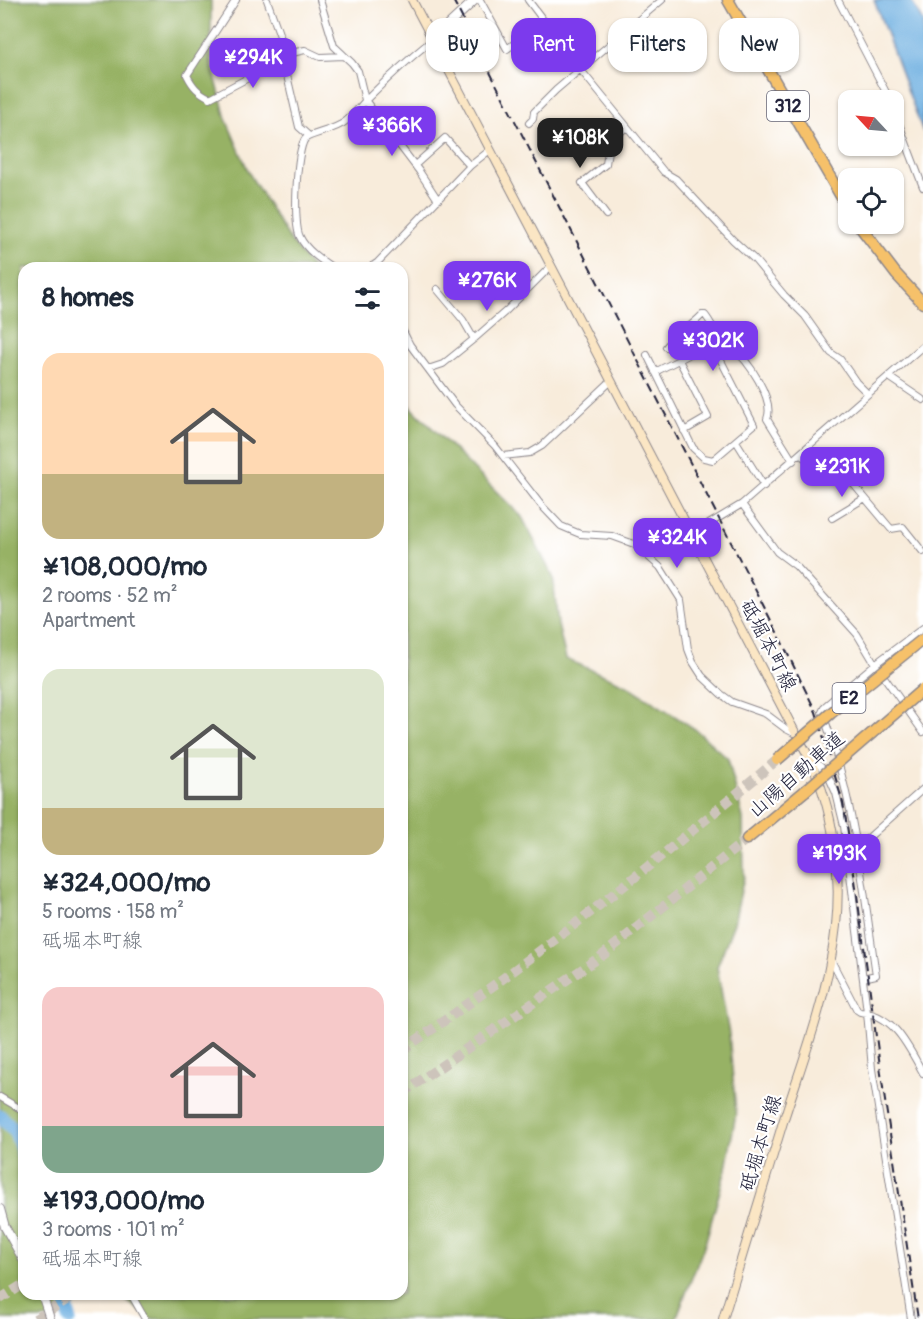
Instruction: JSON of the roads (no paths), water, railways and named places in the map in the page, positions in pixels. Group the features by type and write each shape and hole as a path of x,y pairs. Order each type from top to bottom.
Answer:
{"highway":[{"name":"312","path":"728,0 838,192"},
{"path":"866,234 896,274 923,303"},
{"name":"山陽自動車道","path":"777,760 923,639"},
{"name":"山陽自動車道","path":"747,839 923,689"}],"main road":[{"name":"砥堀本町線","path":"412,0 426,28"},
{"name":"砥堀本町線","path":"449,72 796,734 810,756 825,801 837,872 836,925 831,960 815,1021 723,1319"}],"street":[{"path":"236,0 187,75 193,87 210,98 248,78 274,57 282,54 287,55 305,50 320,57 344,56"},
{"path":"267,0 281,39 282,54 299,127 308,135"},
{"path":"320,0 334,46 358,71 365,100 415,165 438,200"},
{"path":"457,18 478,0 507,49 511,46"},
{"path":"528,0 542,18"},
{"path":"596,56 662,0"},
{"path":"838,0 885,90"},
{"path":"325,262 310,251 300,238 297,227 298,161 304,141 308,135 335,129 346,121 365,100 426,45"},
{"path":"529,123 533,119 534,112 577,72"},
{"path":"582,72 664,172 676,179 754,259 805,316 831,353 840,359 856,382 868,394"},
{"path":"606,215 582,183 606,164 609,144 626,127"},
{"path":"904,137 923,187"},
{"path":"415,165 445,138 470,166"},
{"path":"378,262 470,166 490,150"},
{"path":"428,369 443,364 474,339 551,266"},
{"path":"437,289 463,320 474,339"},
{"path":"666,347 674,337 705,315 721,341 732,347 758,380 770,412 767,419 793,461"},
{"path":"408,341 455,405 503,456 541,505 561,526 580,534 612,536 634,544 660,567 681,600 688,649 702,676 732,702 766,714 796,734"},
{"path":"647,355 655,372 684,431 693,448 704,458 713,460 754,425 712,343 655,372"},
{"path":"692,534 742,504 923,346"},
{"path":"679,360 708,417 684,431"},
{"path":"889,377 923,400"},
{"path":"503,456 530,453 542,446 611,381"},
{"path":"736,441 764,486"},
{"path":"800,455 836,476 846,477 891,529 903,527 923,552"},
{"path":"832,519 865,498"},
{"path":"742,504 777,552 796,567 857,634 875,664 923,732"},
{"path":"863,978 876,975 858,847 844,778 822,712 825,706 875,664 923,628"},
{"path":"810,756 827,773 836,793 844,826 872,1070 911,1319"},
{"path":"858,847 923,789"},
{"path":"831,960 857,1010 867,1012 897,1028 920,1063 923,1073"},
{"path":"0,1097 18,1108"},
{"path":"0,1209 5,1227 18,1250"},
{"path":"44,1300 50,1319"},
{"path":"134,1300 145,1319"}],"water":[{"path":"874,0 911,0 923,22 923,132"}],"waterway":[{"path":"0,1116 15,1131 18,1139"},
{"path":"68,1300 67,1309 70,1319"}],"tunnel":[{"path":"408,1046 593,910 777,760"},
{"path":"408,1089 603,955 747,839"},
{"path":"0,1299 18,1288"},
{"path":"35,1319 66,1300"}],"railway":[{"path":"453,0 816,712 843,803 851,850 882,1081 918,1319"}]}
